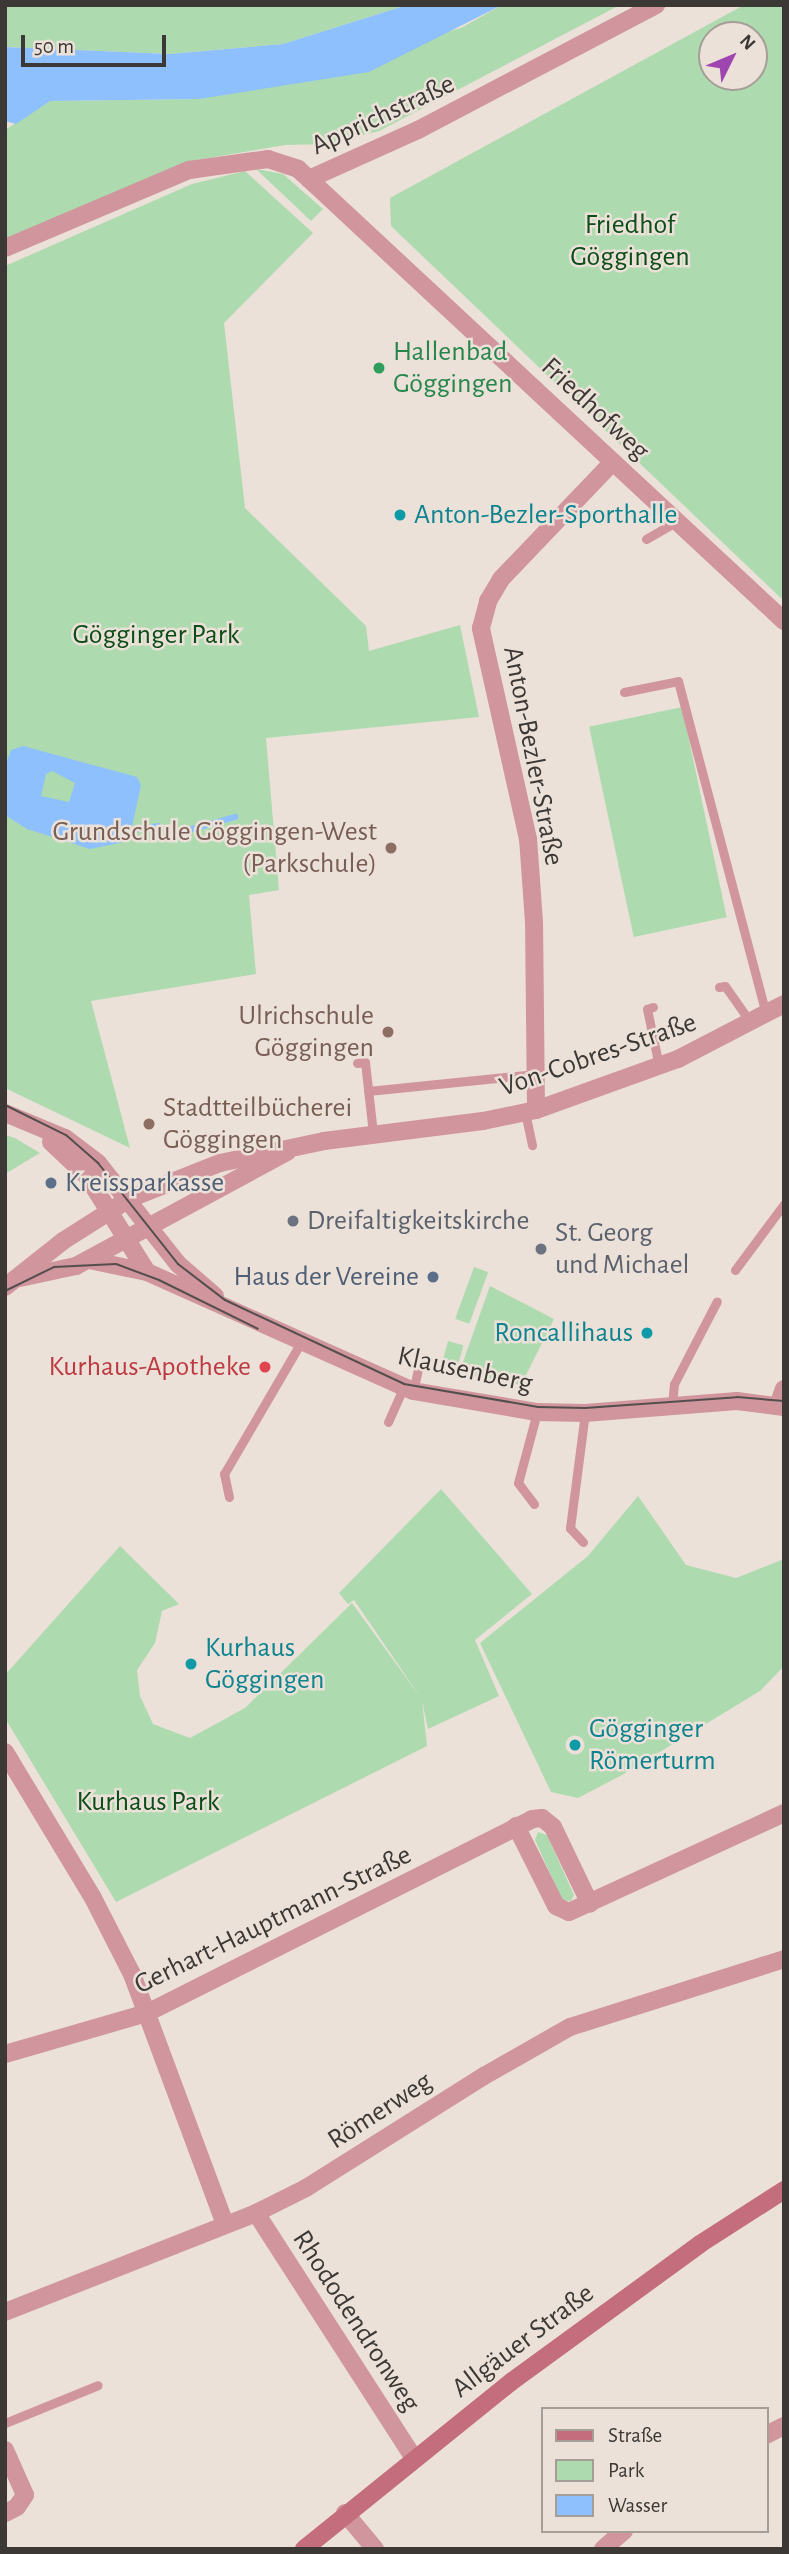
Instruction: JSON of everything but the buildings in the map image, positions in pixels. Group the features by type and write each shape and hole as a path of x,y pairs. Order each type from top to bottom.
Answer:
{"main road":[{"name":"Allgäuer Straße","path":"304,2549 413,2457 612,2307 784,2190"}],"street":[{"name":"Apprichstraße","path":"5,248 189,170 268,159 298,169 309,179 418,130 656,5"},
{"name":"Friedhofweg","path":"309,179 784,621"},
{"name":"Anton-Bezler-Straße","path":"530,1111 534,1074 534,922 528,839 481,628 488,601 613,462"},
{"name":"Von-Cobres-Straße","path":"13,1282 63,1241 129,1199 220,1163 373,1133 530,1111 659,1066 759,1019 784,1004"},
{"name":"Klausenberg","path":"13,1116 65,1138 99,1163 178,1264 222,1303"},
{"path":"13,1116 86,1176 106,1213 146,1272"},
{"name":"Von-Cobres-Straße","path":"13,1282 56,1274 89,1260 178,1208 297,1147"},
{"name":"Klausenberg","path":"89,1260 146,1272 222,1303 300,1344 408,1390 537,1412 585,1413 737,1401 782,1401"},
{"path":"5,1752 92,1896 147,2013 225,2224"},
{"path":"516,1826 562,1912 590,1904 784,1813"},
{"name":"Gerhart-Hauptmann-Straße","path":"5,2054 147,2013 516,1826 542,1818 553,1826 590,1904"},
{"name":"Römerweg","path":"5,2312 256,2213 314,2184 484,2076 570,2027 784,1959"},
{"name":"Rhododendronweg","path":"256,2213 413,2457"},
{"path":"768,2434 784,2426"},
{"path":"5,2450 25,2495 17,2507 5,2512"},
{"path":"345,2513 375,2549"},
{"path":"603,2549 622,2533"}],"lane":[{"path":"646,539 677,522"},
{"path":"624,692 678,681 759,1019"},
{"path":"719,987 725,986 759,1019"},
{"path":"653,1007 647,1009 659,1066"},
{"path":"357,1063 366,1062 373,1133"},
{"path":"368,1091 534,1074"},
{"path":"530,1111 531,1145"},
{"path":"736,1270 784,1204"},
{"path":"672,1406 674,1384 716,1301"},
{"path":"229,1497 224,1474 300,1344"},
{"path":"388,1422 408,1390 419,1365"},
{"path":"534,1504 518,1483 537,1412"},
{"path":"583,1542 569,1528 585,1413"},
{"path":"5,2423 98,2385"}],"green space":[{"path":"5,5 407,5 283,44 170,54 5,47"},
{"path":"502,5 620,5 379,131 329,144 285,145 197,160 5,241 5,130 50,101 199,99 461,28"},
{"name":"Friedhof Göggingen","path":"744,5 784,5 784,601 391,226 390,198 698,30 698,91 768,91 768,21 715,21"},
{"path":"256,169 283,174 323,209 311,221"},
{"name":"Gögginger Park","path":"245,171 313,233 224,323 245,508 366,626 369,651 460,625 479,717 266,738 279,890 249,895 256,974 91,1001 130,1148 5,1088 5,266 192,184"},
{"path":"682,707 727,917 634,937 589,727"},
{"path":"5,1135 15,1138 40,1153 5,1174"},
{"path":"474,1267 488,1272 469,1324 455,1319"},
{"path":"490,1286 554,1319 521,1385 459,1373"},
{"path":"448,1341 463,1345 455,1376 440,1372"},
{"name":"Kurhaus Park","path":"441,1489 532,1594 475,1640 499,1696 428,1729 422,1701 427,1746 116,1902 5,1718 5,1675 120,1546 179,1604 162,1611 155,1643 137,1670 140,1696 153,1724 190,1738 245,1708 352,1603 421,1698 354,1600 348,1604 339,1593"},
{"path":"638,1496 686,1565 736,1578 784,1559 784,1666 760,1691 622,1775 578,1798 551,1792 480,1643 588,1556"},
{"path":"538,1832 547,1835 574,1895 571,1901 562,1900 535,1840"}],"water":[{"path":"407,5 502,5 369,72 199,99 50,101 16,124 5,121 5,47 170,54 283,44"},
{"path":"23,746 137,777 141,785 129,841 90,849 27,829 5,815 5,766 11,750","holes":["52,771 75,783 69,802 41,796 46,774"]}],"waterway":[{"path":"192,829 235,817"},
{"path":"133,830 159,826"}],"tram line":[{"path":"5,1105 66,1135 98,1163 178,1264 225,1300 404,1384 538,1407 585,1408 737,1397 784,1401"},
{"path":"5,1291 54,1267 116,1264 159,1280 258,1329"}],"place":[{"name":"Hallenbad Göggingen","path":"379,368"},
{"name":"Anton-Bezler-Sporthalle","path":"400,515"},
{"name":"Grundschule Göggingen-West (Parkschule)","path":"391,848"},
{"name":"Ulrichschule Göggingen","path":"388,1032"},
{"name":"Stadtteilbücherei Göggingen","path":"149,1124"},
{"name":"Kreissparkasse","path":"51,1183"},
{"name":"Dreifaltigkeitskirche","path":"293,1221"},
{"name":"St. Georg und Michael","path":"541,1249"},
{"name":"Haus der Vereine","path":"433,1277"},
{"name":"Roncallihaus","path":"647,1333"},
{"name":"Kurhaus-Apotheke","path":"265,1367"},
{"name":"Kurhaus Göggingen","path":"191,1664"},
{"name":"Gögginger Römerturm","path":"575,1745"}]}
